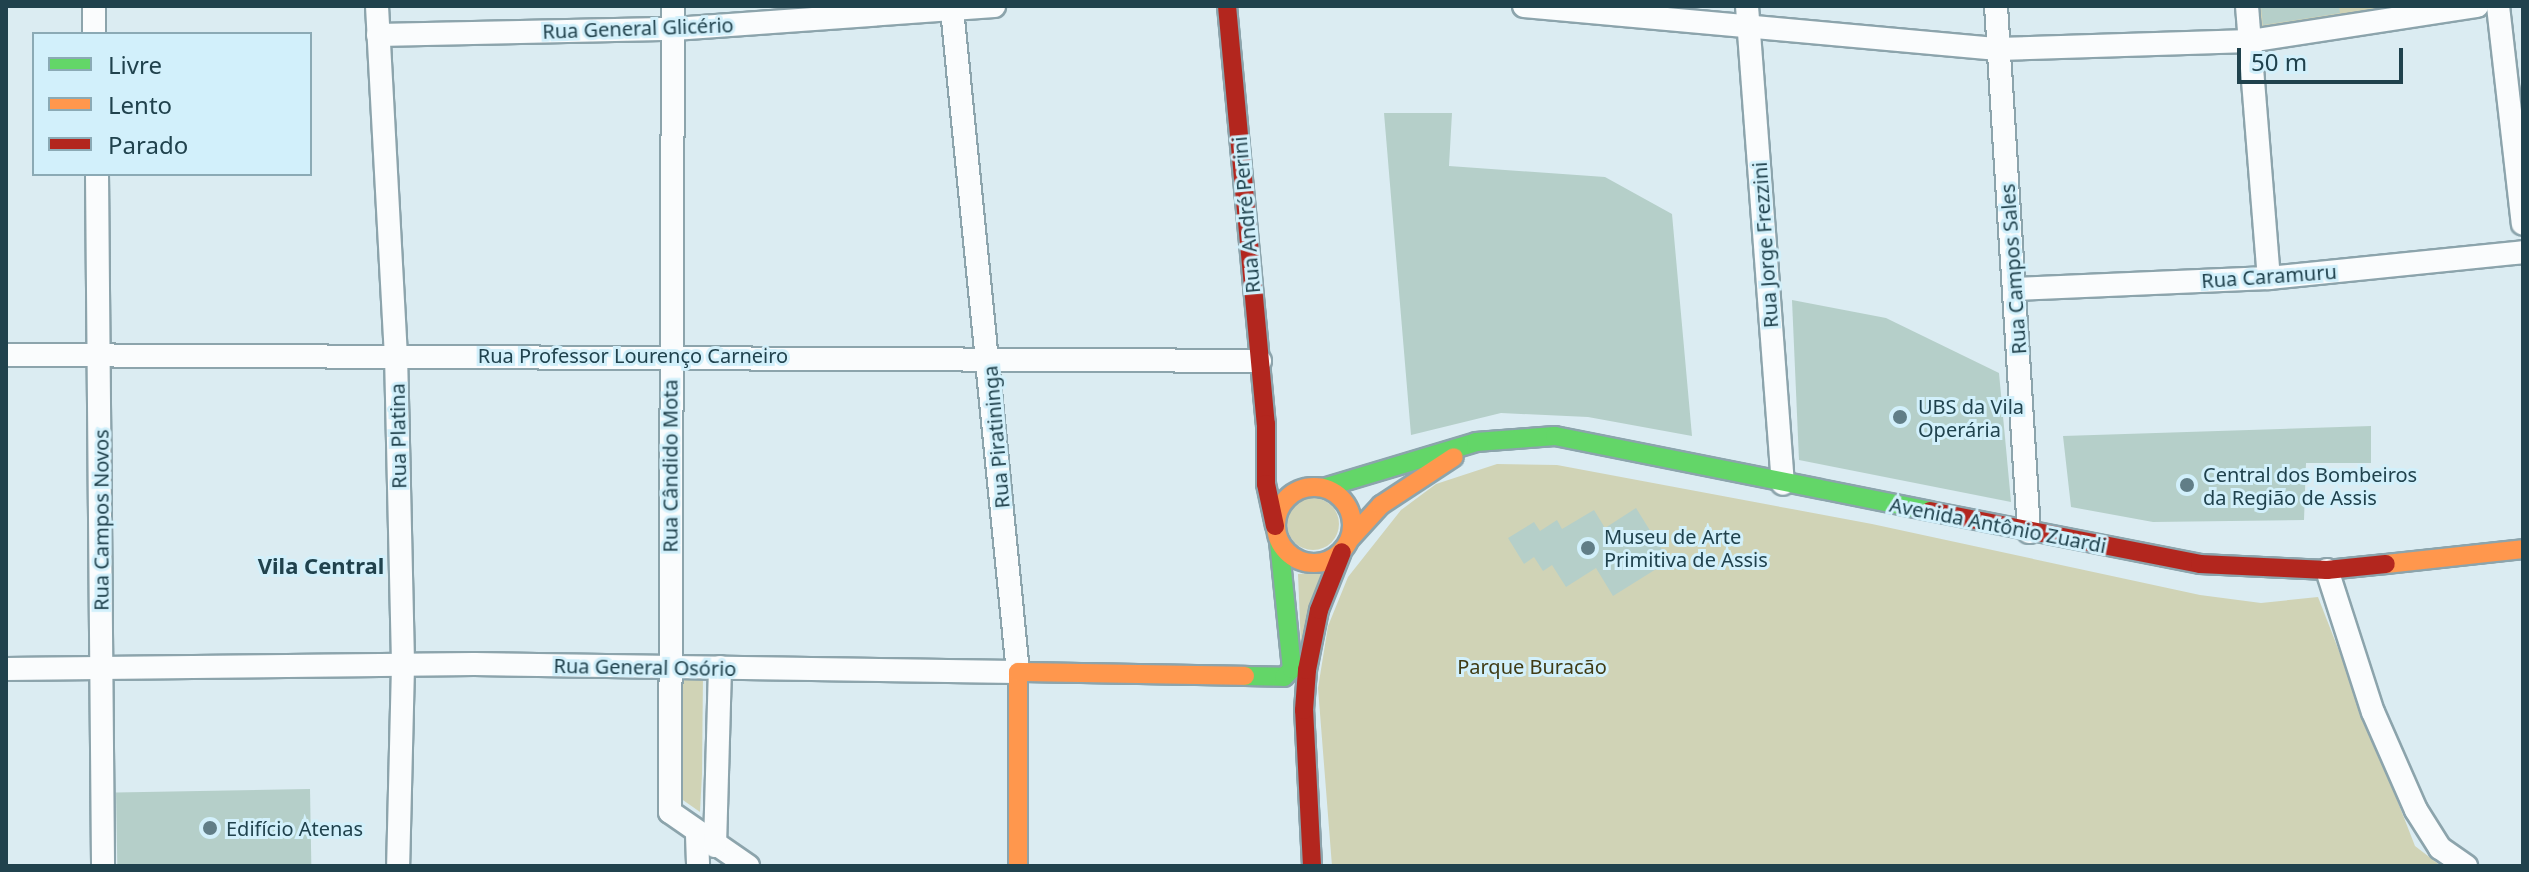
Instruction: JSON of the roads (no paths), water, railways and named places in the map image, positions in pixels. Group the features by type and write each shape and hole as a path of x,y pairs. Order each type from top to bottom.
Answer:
{"main road":[{"name":"Rua André Perini","path":"1227,6 1266,424 1266,484 1277,534 1292,653 1292,669 1284,677"},
{"name":"Rua André Perini","path":"1266,424 1291,468 1318,488"},
{"name":"Avenida Antônio Zuardi","path":"1318,488 1476,442 1530,436 1583,440 1783,484 2200,564 2327,570 2523,549"},
{"name":"Avenida Antônio Zuardi","path":"1346,545 1381,505 1476,442"},
{"path":"1312,866 1304,710 1307,670 1319,610 1346,545 1349,510 1341,497 1318,488 1286,499 1277,534 1300,561 1315,564 1346,545"},
{"name":"Rua General Osório","path":"1018,672 1284,677"},
{"name":"Rua Piratininga","path":"1018,672 1018,866"}],"street":[{"path":"94,6 94,32"},
{"name":"Rua Platina","path":"377,6 396,354 403,666 398,866"},
{"name":"Rua Cândido Mota","path":"673,6 669,356 670,812 706,840 748,866"},
{"name":"Rua General Glicério","path":"378,35 674,29 994,6"},
{"path":"1524,6 1747,14 1998,49 2250,41 2477,6"},
{"name":"Rua Campos Sales","path":"1996,6 2029,532"},
{"path":"2247,6 2269,278"},
{"path":"2498,6 2523,224"},
{"name":"Rua Piratininga","path":"952,10 1018,672"},
{"name":"Rua Jorge Frezzini","path":"1747,14 1783,484"},
{"name":"Rua Campos Novos","path":"97,176 103,866"},
{"name":"Rua Caramuru","path":"2015,289 2269,278 2523,252"},
{"name":"Rua Professor Lourenço Carneiro","path":"6,355 396,354 1260,361"},
{"path":"2327,570 2373,712 2416,810 2440,848 2466,866"},
{"name":"Rua General Osório","path":"6,669 403,666 1018,672"},
{"path":"698,866 706,840 720,667"}],"place":[{"name":"UBS da Vila Operária","path":"1900,417"},
{"name":"Central dos Bombeiros da Região de Assis","path":"2187,485"},
{"name":"Museu de Arte Primitiva de Assis","path":"1588,548"},
{"name":"Edifício Atenas","path":"210,828"}],"district":[{"name":"Vila Central","path":"321,566"}],"park label":[{"name":"Parque Buracão","path":"1532,666"}]}
